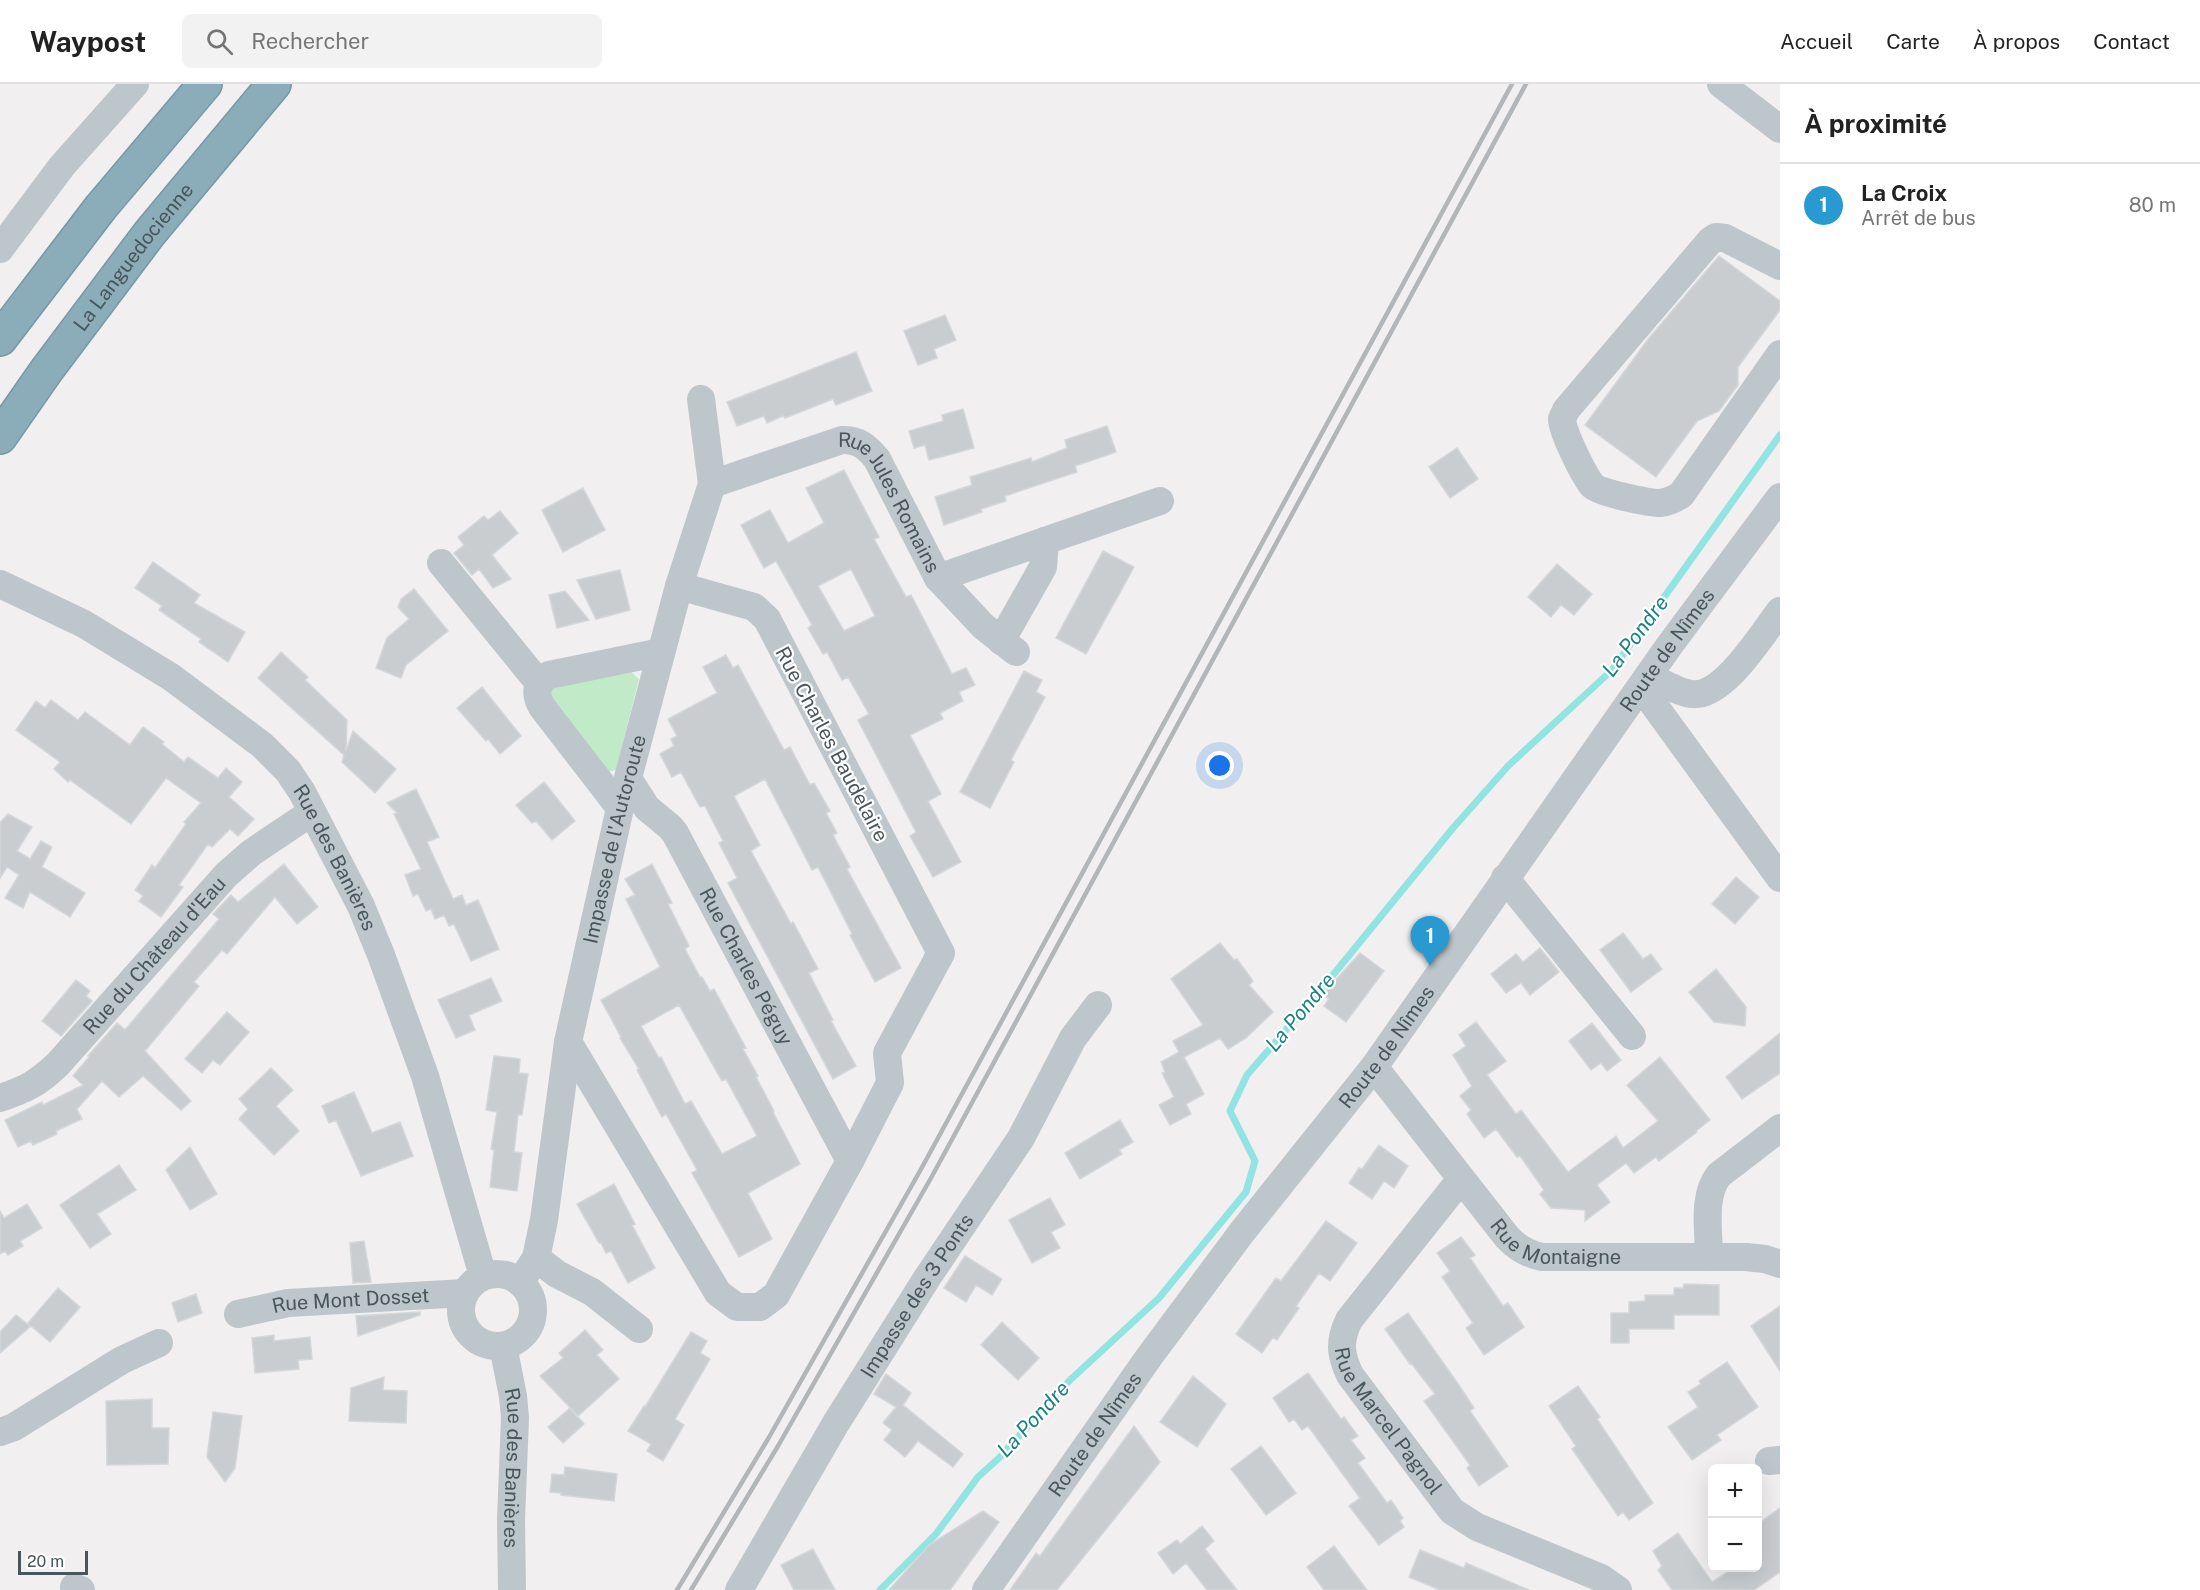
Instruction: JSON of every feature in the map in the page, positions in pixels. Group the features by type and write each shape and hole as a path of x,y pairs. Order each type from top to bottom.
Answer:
{"highway":[{"path":"0,339 101,207 205,84"},
{"name":"La Languedocienne","path":"0,437 46,371 149,234 274,84"}],"street":[{"path":"0,249 62,166 135,84"},
{"path":"1721,84 1780,129"},
{"path":"1780,266 1725,238 1716,237 1710,241 1566,410 1562,419 1564,428 1586,477 1594,487 1606,492 1658,503 1672,501 1682,495 1780,354"},
{"name":"Impasse de l'Autoroute","path":"520,1281 536,1258 544,1220 568,1042 620,808 680,586 712,484 701,399"},
{"name":"Rue Jules Romains","path":"712,484 842,440 852,439 861,443 877,459 938,578 1160,501"},
{"name":"Route de Nîmes","path":"986,1590 1149,1357 1206,1280 1374,1067 1644,682 1780,497"},
{"path":"938,578 962,604 1008,646 1043,567 1045,541"},
{"path":"441,563 539,683"},
{"name":"Rue des Banières","path":"0,584 84,624 171,677 214,707 277,758 302,792 361,906 425,1077 474,1285"},
{"name":"Rue Charles Baudelaire","path":"680,586 754,607 766,619 941,953 887,1053 890,1083 850,1161"},
{"path":"1644,682 1690,694 1705,694 1719,687 1780,611"},
{"path":"620,808 542,707 537,695 539,683 549,675 662,652"},
{"path":"1644,682 1780,878"},
{"name":"Rue Charles Péguy","path":"629,780 647,808 675,833 850,1161"},
{"name":"Rue du Château d'Eau","path":"0,1098 32,1086 42,1079 58,1064 226,875 251,853 312,812"},
{"path":"1505,879 1632,1036"},
{"name":"Impasse des 3 Ponts","path":"739,1590 836,1423 927,1278 1021,1138 1073,1038 1098,1005"},
{"path":"568,1042 718,1293 737,1307 760,1307 776,1295 850,1161"},
{"name":"Rue Montaigne","path":"1374,1067 1507,1237 1514,1245 1528,1254 1542,1257 1765,1258 1780,1264"},
{"path":"1709,1257 1709,1196 1712,1184 1719,1175 1780,1128"},
{"name":"Rue Marcel Pagnol","path":"1461,1179 1349,1320 1342,1335 1344,1362 1350,1375 1452,1511 1477,1527 1601,1578 1618,1590"},
{"path":"536,1258 557,1274 592,1292 639,1329"},
{"path":"502,1274 520,1281 529,1290 534,1314 531,1325 524,1335 515,1342 503,1346 492,1346 471,1336 461,1316 461,1304 474,1285 502,1274"},
{"name":"Rue Mont Dosset","path":"238,1314 288,1303 474,1285"},
{"path":"0,1432 14,1427 122,1360 159,1342"},
{"name":"Rue des Banières","path":"503,1346 515,1418 511,1520 512,1590"}],"green space":[{"path":"629,670 639,679 616,770 602,773 548,696 554,688"}],"building":[{"path":"1719,256 1780,301 1780,310 1738,367 1738,385 1719,411 1697,421 1656,477 1585,425 1649,338"},
{"path":"945,315 956,340 934,349 937,358 918,365 904,331"},
{"path":"856,352 872,391 836,405 833,399 767,423 764,416 737,426 727,402"},
{"path":"963,409 974,448 929,460 925,445 914,448 909,431 943,421 942,415"},
{"path":"1107,426 1116,452 1075,466 1077,472 1005,496 1006,501 944,525 935,497 972,485 970,477 1031,458 1032,462 1067,448 1065,440"},
{"path":"1457,448 1478,479 1450,498 1429,467"},
{"path":"844,470 879,537 874,539 906,597 911,595 952,674 966,668 975,685 959,692 963,701 940,713 943,719 910,735 941,794 928,801 961,862 933,877 910,836 916,832 858,720 869,714 848,677 842,680 827,652 823,654 808,628 812,625 776,561 764,568 741,525 770,510 788,543 824,523 806,488","holes":["851,569 875,616 844,631 818,586"]},
{"path":"583,488 605,530 563,552 542,510"},
{"path":"500,511 518,533 492,555 511,579 493,588 479,569 472,575 454,553 464,545 458,537 484,516 488,520"},
{"path":"1103,551 1134,567 1086,654 1056,638"},
{"path":"153,562 200,595 194,603 245,632 228,662 199,642 201,639 159,610 162,606 135,588"},
{"path":"1557,564 1592,594 1574,615 1561,605 1551,617 1528,597"},
{"path":"620,570 630,610 596,619 577,580"},
{"path":"414,589 448,631 406,665 401,678 376,668 387,638 409,619 398,607 401,599"},
{"path":"565,591 589,620 557,628 549,595"},
{"path":"281,652 308,677 305,680 347,720 346,751 353,731 396,769 375,793 342,762 344,755 258,678"},
{"path":"726,655 733,668 738,665 784,750 790,747 810,785 814,783 830,811 826,813 837,833 833,835 850,867 847,869 901,968 875,982 818,867 812,870 765,779 734,796 760,845 751,851 818,969 809,973 833,1020 831,1021 856,1066 833,1079 728,883 737,878 719,843 723,841 705,806 700,807 681,772 672,777 660,754 674,746 671,739 677,736 668,719 717,693 703,667"},
{"path":"1024,671 1042,680 1036,692 1045,697 1011,760 1014,762 990,808 960,792"},
{"path":"482,687 521,736 500,754 457,708"},
{"path":"51,700 78,720 85,712 130,745 143,727 164,742 162,744 184,762 188,757 218,778 226,768 242,782 229,797 254,819 238,836 230,829 212,847 208,844 179,885 183,887 161,917 139,901 143,896 135,890 152,865 155,868 186,824 184,822 201,803 166,778 131,824 70,780 68,782 54,769 60,762 16,730 36,701 45,708"},
{"path":"544,782 575,821 552,840 536,821 532,823 516,805"},
{"path":"416,789 439,837 427,842 453,899 462,895 466,905 478,900 499,949 471,961 454,924 449,926 444,915 435,919 431,909 426,911 418,894 413,896 405,875 421,869 394,814 397,813 387,803"},
{"path":"8,814 32,827 17,851 30,859 41,841 52,847 42,867 85,893 70,917 30,892 23,908 5,898 19,875 7,867 0,878 0,823"},
{"path":"284,864 318,907 297,924 275,897 227,954 222,950 194,982 199,986 145,1051 191,1101 181,1110 143,1076 119,1097 102,1081 77,1109 82,1119 33,1145 31,1141 18,1147 5,1120 42,1102 43,1105 83,1085 73,1076 88,1056 117,1023 125,1030 219,919 213,914 231,895 238,902"},
{"path":"652,864 672,903 668,904 689,946 685,949 710,991 714,989 746,1048 743,1049 758,1076 756,1077 800,1164 748,1193 772,1239 739,1257 692,1173 697,1170 666,1114 662,1117 601,1000 660,967 626,899 635,895 625,879","holes":["679,1005 722,1081 726,1079 757,1136 722,1154 691,1101 685,1104 661,1057 659,1058 641,1026"]},
{"path":"1736,877 1759,897 1735,924 1712,904"},
{"path":"1623,933 1643,959 1651,954 1662,969 1631,992 1600,950"},
{"path":"1220,943 1234,960 1237,959 1253,981 1249,985 1273,1012 1246,1038 1228,1049 1220,1038 1184,1057 1204,1094 1186,1104 1191,1114 1170,1125 1159,1105 1174,1097 1162,1073 1165,1072 1161,1062 1179,1052 1173,1041 1203,1025 1171,979"},
{"path":"1540,948 1559,972 1530,995 1521,983 1506,993 1491,974 1516,954 1523,962"},
{"path":"1360,953 1384,971 1346,1022 1324,1006 1329,999 1323,994"},
{"path":"1716,969 1746,1007 1745,1026 1714,1022 1689,992"},
{"path":"491,978 502,1001 469,1015 475,1030 456,1038 438,1000"},
{"path":"76,980 90,991 86,996 92,1001 61,1036 42,1021"},
{"path":"227,1012 249,1032 220,1065 213,1060 202,1073 185,1059"},
{"path":"1476,1022 1506,1061 1487,1075 1516,1114 1521,1110 1568,1172 1616,1136 1623,1148 1658,1121 1627,1085 1660,1057 1710,1120 1659,1161 1656,1157 1634,1173 1626,1163 1597,1185 1610,1202 1585,1221 1585,1210 1551,1208 1540,1194 1544,1190 1520,1156 1517,1157 1496,1129 1484,1138 1467,1114 1471,1110 1460,1096 1472,1086 1453,1055 1466,1046 1459,1035"},
{"path":"1592,1023 1621,1060 1607,1071 1601,1063 1591,1070 1569,1041"},
{"path":"1780,1033 1780,1073 1742,1099 1726,1077"},
{"path":"494,1056 520,1059 519,1073 528,1074 522,1115 518,1115 514,1152 522,1153 517,1191 490,1187 494,1150 491,1149 497,1112 486,1110"},
{"path":"271,1068 293,1090 276,1106 299,1131 274,1155 239,1119 248,1109 239,1099"},
{"path":"354,1092 372,1133 400,1122 413,1156 361,1176 336,1120 329,1123 322,1106"},
{"path":"1120,1120 1133,1142 1119,1150 1122,1154 1080,1179 1065,1153"},
{"path":"1379,1145 1408,1166 1394,1188 1384,1181 1372,1199 1349,1183"},
{"path":"190,1147 217,1194 190,1210 166,1170"},
{"path":"119,1165 136,1190 97,1214 111,1234 90,1248 60,1205"},
{"path":"614,1184 635,1224 632,1225 655,1268 628,1283 611,1251 606,1253 577,1204"},
{"path":"1050,1198 1065,1225 1051,1232 1060,1248 1032,1263 1009,1220"},
{"path":"27,1204 42,1228 20,1241 23,1246 8,1255 5,1251 0,1254 0,1211 4,1218"},
{"path":"1326,1221 1357,1243 1330,1281 1319,1273 1296,1306 1299,1308 1277,1340 1273,1337 1262,1353 1236,1334 1276,1278 1281,1281"},
{"path":"1461,1237 1475,1255 1470,1258 1503,1306 1508,1303 1524,1327 1484,1355 1466,1328 1473,1323 1442,1277 1450,1271 1437,1253"},
{"path":"364,1241 371,1282 353,1283 350,1243"},
{"path":"965,1256 1002,1279 992,1295 976,1285 966,1302 944,1288"},
{"path":"1684,1284 1719,1285 1719,1315 1674,1315 1674,1329 1629,1329 1629,1343 1611,1343 1611,1313 1629,1313 1629,1302 1645,1301 1645,1295 1674,1295 1674,1288 1683,1288"},
{"path":"58,1288 80,1307 50,1342 31,1326 0,1353 0,1332 16,1315 30,1326 28,1323"},
{"path":"196,1294 202,1313 178,1322 172,1303"},
{"path":"1780,1306 1780,1371 1751,1326"},
{"path":"420,1312 420,1315 358,1336 356,1316"},
{"path":"1408,1313 1461,1388 1474,1408 1470,1411 1508,1466 1479,1486 1467,1468 1470,1465 1424,1401 1435,1394 1385,1329"},
{"path":"1002,1322 1039,1358 1018,1380 981,1345"},
{"path":"585,1330 603,1350 597,1355 619,1379 578,1416 540,1376 563,1358 559,1353"},
{"path":"691,1332 707,1341 700,1353 710,1359 675,1419 684,1425 663,1461 647,1451 651,1444 628,1431"},
{"path":"274,1335 274,1341 310,1337 312,1359 298,1360 299,1369 255,1373 252,1338"},
{"path":"1727,1362 1758,1407 1717,1435 1721,1440 1692,1460 1668,1427 1698,1407 1688,1392 1701,1384 1699,1381"},
{"path":"1308,1373 1341,1419 1344,1417 1358,1436 1351,1440 1365,1458 1358,1463 1387,1503 1391,1500 1403,1518 1400,1521 1404,1527 1379,1545 1349,1506 1360,1498 1308,1426 1302,1430 1294,1419 1289,1422 1273,1398"},
{"path":"886,1374 911,1393 903,1405 963,1454 953,1467 918,1441 905,1457 884,1440 892,1430 883,1423 896,1407 874,1394"},
{"path":"1193,1376 1226,1404 1197,1447 1160,1422"},
{"path":"384,1377 383,1390 407,1391 406,1423 349,1421 351,1388"},
{"path":"1578,1386 1600,1417 1597,1419 1653,1503 1629,1520 1623,1512 1618,1516 1572,1449 1576,1446 1549,1406"},
{"path":"152,1399 152,1428 169,1428 168,1464 107,1465 106,1401"},
{"path":"570,1408 584,1424 563,1443 548,1427"},
{"path":"213,1412 242,1416 235,1468 225,1482 207,1457"},
{"path":"1134,1426 1160,1462 1057,1590 1010,1590 1036,1553 1040,1556"},
{"path":"1261,1446 1296,1493 1266,1515 1231,1469"},
{"path":"565,1467 617,1474 614,1501 550,1492 552,1474 564,1475"},
{"path":"1780,1508 1780,1572 1754,1590 1672,1590 1658,1570 1662,1566 1653,1551 1678,1533 1712,1582 1728,1572 1762,1572 1762,1521"},
{"path":"983,1511 999,1522 950,1590 889,1590 929,1545"},
{"path":"1202,1526 1214,1541 1205,1549 1237,1590 1207,1590 1186,1563 1173,1574 1158,1553 1177,1540 1180,1544"},
{"path":"1334,1546 1367,1590 1324,1590 1307,1567"},
{"path":"813,1549 835,1590 794,1590 781,1565"},
{"path":"1420,1550 1464,1568 1466,1563 1529,1590 1440,1590 1409,1577"}],"waterway":[{"name":"La Pondre","path":"880,1590 936,1534 978,1477 999,1458 1069,1381 1159,1298 1246,1192 1255,1161 1230,1111 1247,1075 1324,986 1453,828 1508,766 1612,670 1780,435"}],"railway":[{"path":"677,1590 768,1439 920,1171 1512,84"},
{"path":"691,1590 778,1446 931,1178 1526,84"}],"place":[{"name":"La Croix","path":"1430,966"}]}
